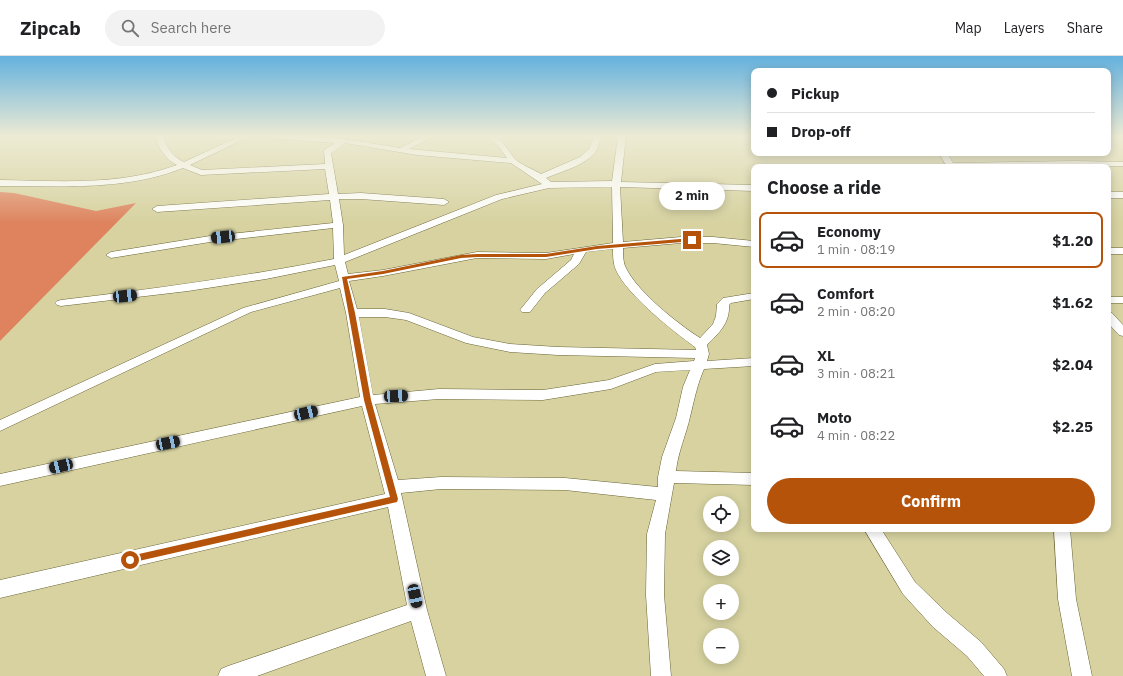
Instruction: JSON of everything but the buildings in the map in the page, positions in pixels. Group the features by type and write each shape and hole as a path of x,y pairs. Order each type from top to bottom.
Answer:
{"street":[{"path":"0,183 108,182 136,179 183,165"},
{"path":"188,165 201,173 327,166 338,225 339,260 352,313 367,400 393,493 418,610 436,676"},
{"path":"520,165 540,177 549,185"},
{"path":"540,177 566,165"},
{"path":"618,165 616,184 619,265 630,283 640,295 685,334 701,355"},
{"path":"61,303 188,288 266,276 339,260 468,208 524,190 549,185 616,184 751,188"},
{"path":"1111,195 1123,195"},
{"path":"157,209 360,196 394,197 444,202"},
{"path":"111,254 210,239 338,225"},
{"path":"0,426 247,310 344,280 477,255 546,256 618,245 681,240 713,240 751,244"},
{"path":"526,310 541,291 575,262 582,250"},
{"path":"1111,251 1123,251"},
{"path":"661,676 655,595 656,534 665,494 666,477 670,457 683,418 690,387 701,355 703,341 712,334 720,323 723,312 723,304 727,300 751,296"},
{"path":"1111,300 1123,300"},
{"path":"352,313 385,313 409,317 470,340 510,348 558,351 701,355 751,362"},
{"path":"1111,319 1123,332"},
{"path":"0,480 367,400 439,394 543,395 611,384 656,368 701,355"},
{"path":"666,477 751,479"},
{"path":"0,589 393,493 441,483 565,484 665,494"},
{"path":"874,532 909,588 940,620 974,649 997,676"},
{"path":"1062,532 1067,599 1082,676"},
{"path":"228,676 418,610"}],"shaded area":[{"path":"0,192 14,193 96,211 136,203 0,341"}],"route":[{"path":"130,560 394,499 392,487 367,400 352,313 344,278 383,273 477,255 546,256 633,244 692,240"}]}
